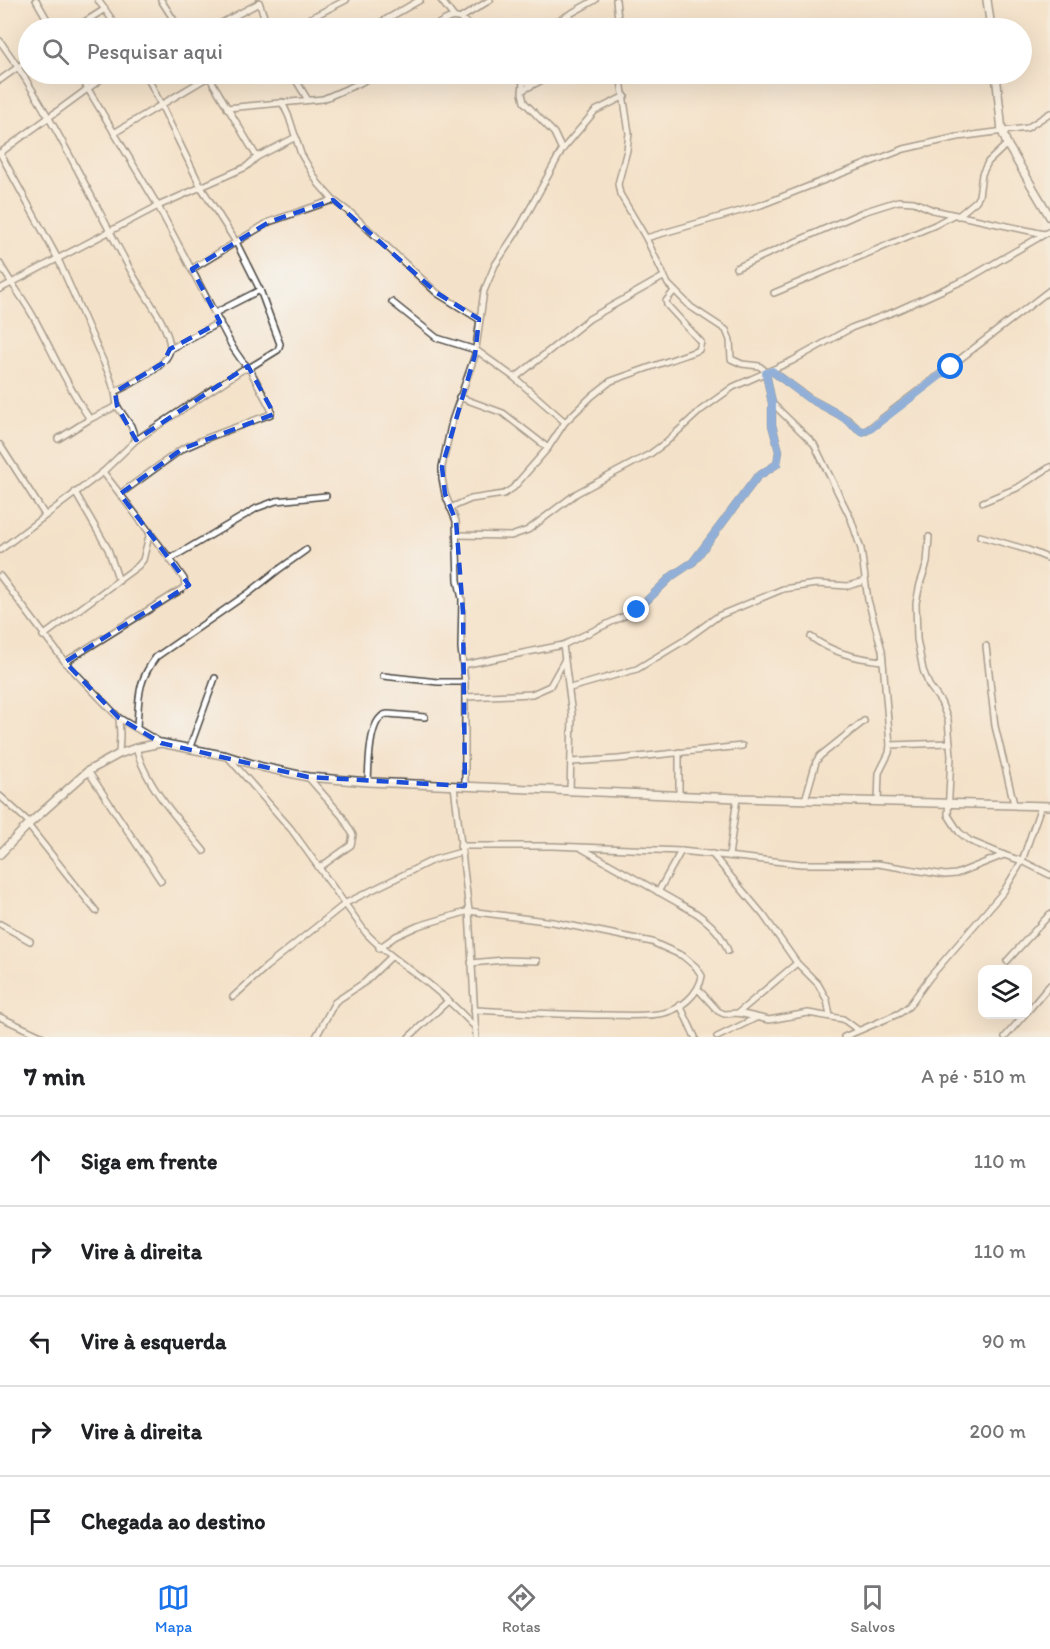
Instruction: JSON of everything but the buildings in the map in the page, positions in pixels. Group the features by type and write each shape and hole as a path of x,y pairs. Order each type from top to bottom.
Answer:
{"street":[{"path":"36,0 46,18"},
{"path":"99,0 111,18"},
{"path":"161,0 170,18"},
{"path":"311,18 346,0"},
{"path":"388,18 420,0"},
{"path":"441,0 458,17"},
{"path":"453,18 490,0"},
{"path":"564,18 595,0"},
{"path":"616,0 617,18"},
{"path":"987,0 990,18"},
{"path":"230,18 259,2 265,18"},
{"path":"91,18 105,9"},
{"path":"0,41 18,66"},
{"path":"0,80 18,68"},
{"path":"29,84 132,273 159,317 170,349"},
{"path":"85,84 158,207 233,348 249,368 271,409 271,414 182,449 120,494"},
{"path":"94,84 47,116 0,153 58,259 115,392 117,406 131,426 136,440"},
{"path":"0,550 103,472 136,440 242,370 278,350 280,345 260,290 236,242 201,187 151,84"},
{"path":"114,133 193,84"},
{"path":"215,84 257,157"},
{"path":"298,84 308,100"},
{"path":"227,108 323,99 356,84"},
{"path":"523,84 524,102 554,133 562,150"},
{"path":"523,90 532,84"},
{"path":"623,84 629,141 618,184 620,194 646,238 663,277 691,307 726,330 730,339 731,359 742,364 759,366 808,398 847,419 860,431 866,431 1050,290"},
{"path":"997,84 1002,131 1007,144 1050,217"},
{"path":"465,786 465,682 460,633 463,612 458,579 456,521 443,486 442,467 459,397 476,350 479,319 488,279 520,227 562,150 595,111 625,96"},
{"path":"282,102 308,169 333,200 352,214 437,292 479,319"},
{"path":"646,238 770,202 904,149 958,137 1027,128 1050,112"},
{"path":"0,289 158,207 246,167 257,157 296,136"},
{"path":"774,293 955,215 976,201 979,196 982,174 988,162 1007,144"},
{"path":"192,269 269,222 333,200"},
{"path":"736,268 863,212 898,201 914,202 933,210 1047,233"},
{"path":"457,535 511,536 528,530 577,493 658,449 700,410 733,387 802,356 851,328 896,311 969,278 1047,233"},
{"path":"0,264 28,308 67,384 90,419"},
{"path":"515,378 590,319 663,277"},
{"path":"215,313 260,290"},
{"path":"450,508 471,499 504,494 513,488 548,448 565,422 611,381 699,351 701,342 667,305 666,301 674,291"},
{"path":"392,302 437,338 476,350 515,378 565,422"},
{"path":"115,392 163,363 170,349 220,322"},
{"path":"463,665 563,645 637,610 672,576 693,562 757,477 777,464 779,451 772,425 769,372"},
{"path":"459,397 503,413 548,448"},
{"path":"772,403 786,419 808,436 823,459 858,537 868,600 882,650 890,745 889,753 879,773 878,802"},
{"path":"58,439 90,419 117,406"},
{"path":"0,445 45,515"},
{"path":"983,502 1017,488 1050,467"},
{"path":"64,662 185,586 184,579 150,531 103,472"},
{"path":"75,492 108,549 119,581"},
{"path":"170,560 257,508 276,501 326,496"},
{"path":"44,636 138,566 143,560 150,531"},
{"path":"980,536 1028,549 1050,559"},
{"path":"929,537 927,563 916,603 917,639 928,685 941,702 948,720 950,743 948,814 958,832 970,841 1022,861 1050,875"},
{"path":"137,727 140,684 156,657 306,550"},
{"path":"0,577 64,662 119,718 161,742 227,756 262,767 308,777 368,782 737,798 1050,806"},
{"path":"570,688 627,674 685,640 718,616 776,591 796,585 848,586 865,581"},
{"path":"811,637 833,651 882,661"},
{"path":"563,645 572,716 570,791"},
{"path":"986,646 995,726 1014,804"},
{"path":"465,697 526,695 543,690 553,683 564,659"},
{"path":"383,676 438,682 465,682"},
{"path":"190,747 215,678"},
{"path":"368,782 372,734 378,719 388,714 425,717"},
{"path":"119,718 119,754"},
{"path":"805,800 816,762 820,756 864,721"},
{"path":"0,854 29,824 88,771 119,754 161,742"},
{"path":"890,745 950,743"},
{"path":"572,762 742,746"},
{"path":"136,748 144,771 165,803 204,851"},
{"path":"679,752 679,795"},
{"path":"227,756 291,829 379,948 413,971 475,1027"},
{"path":"88,771 161,881"},
{"path":"308,777 342,816 353,835 351,844 319,868"},
{"path":"454,786 469,911 476,1037"},
{"path":"0,796 29,824 96,911"},
{"path":"729,856 737,798"},
{"path":"844,1037 904,1010 1004,891 1022,861 1041,806"},
{"path":"580,848 696,913 710,923 722,938 728,951"},
{"path":"233,997 266,967 346,903 433,860 461,849 681,850 801,864 878,864 945,875 956,874 1004,855"},
{"path":"658,892 681,850"},
{"path":"712,854 764,916 797,963 818,984 826,1000 830,1016"},
{"path":"379,948 396,936 418,926 469,911 554,922 652,942 682,956 696,967 702,976 698,989 680,1005 663,1013 646,1015 474,1010"},
{"path":"1007,961 1050,914"},
{"path":"0,924 30,941"},
{"path":"316,1037 334,1002 365,982 391,957"},
{"path":"471,963 504,960 537,961"},
{"path":"738,1013 797,963"},
{"path":"1032,1006 1050,985"},
{"path":"698,989 721,1013 738,1013 769,1020 808,1012 843,1019 858,1030"},
{"path":"409,1037 448,1001"},
{"path":"680,1005 695,1037"},
{"path":"0,1017 43,1037"},
{"path":"717,1037 756,1018"},
{"path":"1005,1037 1021,1019"}],"highlighted area":[{"path":"333,200 437,293 479,319 475,355 442,467 445,494 456,521 463,612 465,786 308,777 161,743 119,718 65,662 189,585 120,494 182,449 274,414 248,366 136,440 117,406 115,392 163,363 170,349 220,322 192,269 269,222"}],"route":[{"path":"637,610 660,586 699,556 761,472 777,464 779,451 772,425 772,403 766,373 772,371 808,398 847,419 862,432 870,429 951,367"}]}
